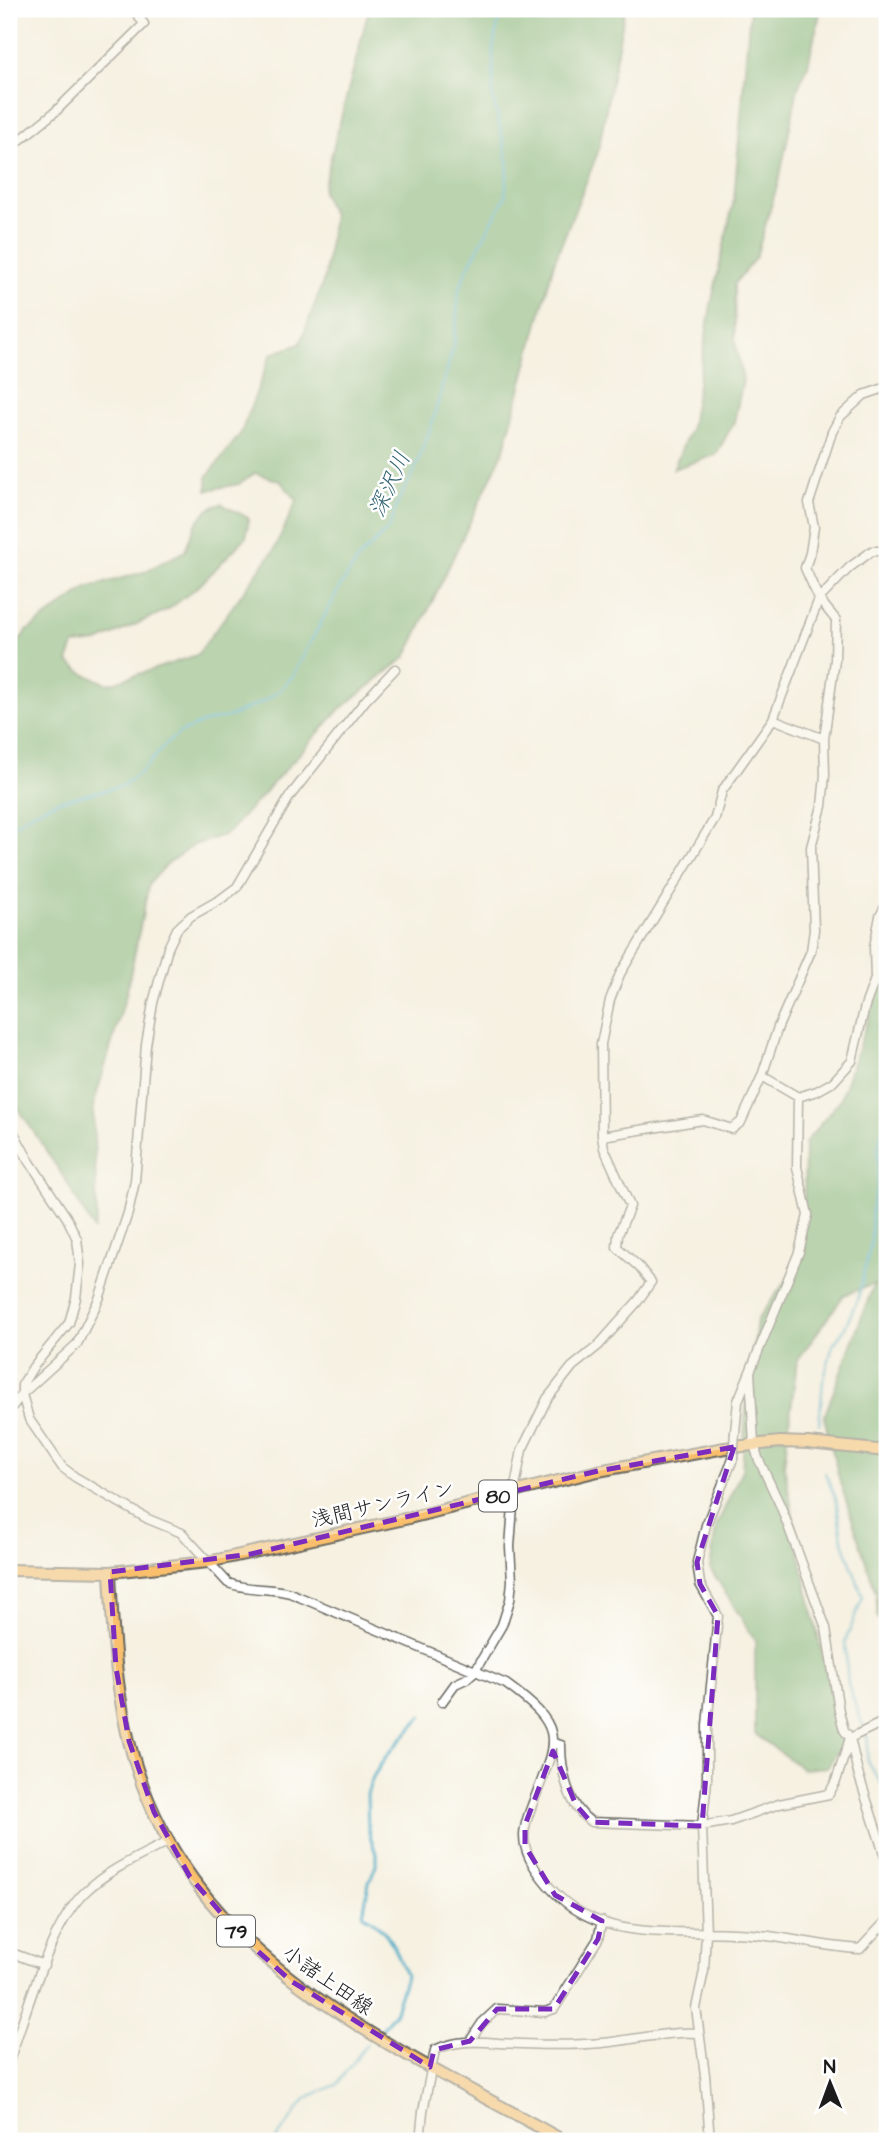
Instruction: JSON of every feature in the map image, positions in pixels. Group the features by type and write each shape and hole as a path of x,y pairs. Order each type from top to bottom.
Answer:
{"main road":[{"name":"浅間サンライン","path":"9,1570 110,1572 208,1562 365,1528 598,1471 754,1444 808,1443 887,1451"},
{"name":"小諸上田線","path":"110,1572 116,1668 124,1720 145,1790 169,1841 204,1894 265,1960 321,2002 430,2067 564,2141"}],"street":[{"path":"9,149 56,111 144,24 133,9"},
{"path":"602,1136 703,1120 732,1129 741,1122 811,951 814,930 811,847 822,806 824,739 835,660 836,620 819,599 805,568 814,527 809,503 821,460 840,417 864,395 887,387"},
{"path":"442,1702 455,1684 475,1671 502,1625 510,1600 514,1492 522,1450 547,1399 572,1367 606,1337 651,1282 617,1247 618,1236 630,1206 604,1148 602,1136 601,1044 610,1000 620,974 715,818 722,790 773,719 819,599 850,567 872,551 887,551"},
{"path":"9,1411 22,1394 77,1344 99,1299 128,1213 135,1181 146,1045 153,1003 168,948 177,929 191,916 237,887 290,796 394,668"},
{"path":"773,719 824,739"},
{"path":"762,1076 798,1097 833,1082 852,1061 865,1006 875,979 874,947 880,916 887,903"},
{"path":"710,2141 696,2008 704,1971 706,1933 702,1826 707,1725 718,1616 700,1584 697,1562 706,1525 733,1459 738,1401 799,1252 808,1215 797,1167 798,1097"},
{"path":"9,1124 67,1218 76,1239 80,1264 76,1298 69,1323 33,1367 22,1385 29,1419 62,1467 148,1518 182,1533 228,1583 238,1587 275,1588 290,1593 506,1684 523,1696 547,1723 553,1733 554,1743 525,1825 525,1846 531,1863 555,1895 572,1908 602,1921 663,1934 722,1931 860,1949 887,1920"},
{"path":"750,1372 754,1444 826,1628 839,1711 844,1730 850,1738 858,1773 887,1863"},
{"path":"554,1743 561,1745 561,1765 576,1805 582,1816 590,1822 702,1826 731,1821 779,1804 829,1794 836,1782 850,1738 887,1720"},
{"path":"9,2061 63,1919 85,1892 112,1872 169,1841"},
{"path":"470,2041 482,2023 497,2009 545,2012 554,2009 597,1939 602,1921"},
{"path":"9,1952 44,1965"},
{"path":"420,2141 430,2067 435,2050 444,2046 470,2041 528,2044 600,2043 684,2032 699,2034"}],"highlighted area":[{"path":"734,1447 697,1562 700,1584 718,1616 702,1826 591,1822 576,1805 553,1751 525,1825 525,1846 555,1895 602,1921 598,1939 554,2009 497,2009 470,2041 434,2050 430,2067 291,1981 241,1936 190,1877 154,1812 129,1741 116,1668 110,1572 251,1554 598,1471"}],"green space":[{"path":"369,9 625,9 598,152 554,263 504,450 406,657 339,710 227,834 194,845 168,863 149,884 126,995 93,1107 97,1217 94,1230 66,1181 9,1094 9,652 27,631 87,588 144,572 185,551 201,516 221,504 249,518 246,537 200,585 169,609 98,642 74,645 68,662 86,675 109,684 197,655 274,550 297,500 280,481 255,473 239,484 207,490 207,477 241,433 271,354 300,344 325,276 333,215 322,192"},
{"path":"750,9 821,9 808,65 798,88 780,176 756,257 734,284 735,341 743,380 734,422 716,455 673,469 691,427 711,305 734,199"},
{"path":"887,965 887,1620 878,1618 876,1593 840,1482 824,1417 874,1284 844,1295 797,1361 784,1465 800,1557 843,1744 827,1767 803,1769 755,1734 755,1640 710,1568 716,1527 742,1470 746,1407 757,1320 803,1258 805,1143 840,1100"}],"waterway":[{"name":"深沢川","path":"9,828 55,802 122,786 142,771 166,744 181,732 205,722 231,716 278,692 292,677 340,587 359,558 389,528 432,424 454,344 459,290 466,271 505,197 508,162 493,97 493,47 501,9"},
{"path":"819,1424 823,1381 833,1345 844,1330 859,1295 871,1242 872,1205 878,1184 878,1148 887,1113"},
{"path":"825,1473 836,1499 842,1539 863,1597 845,1642 848,1684 868,1740 867,1761 887,1792"},
{"path":"382,2029 394,2014 406,1976 385,1933 363,1915 369,1882 376,1865 376,1854 368,1829 367,1794 373,1777 387,1755 422,1716"},
{"path":"275,2141 306,2098 336,2085 367,2044"}]}
